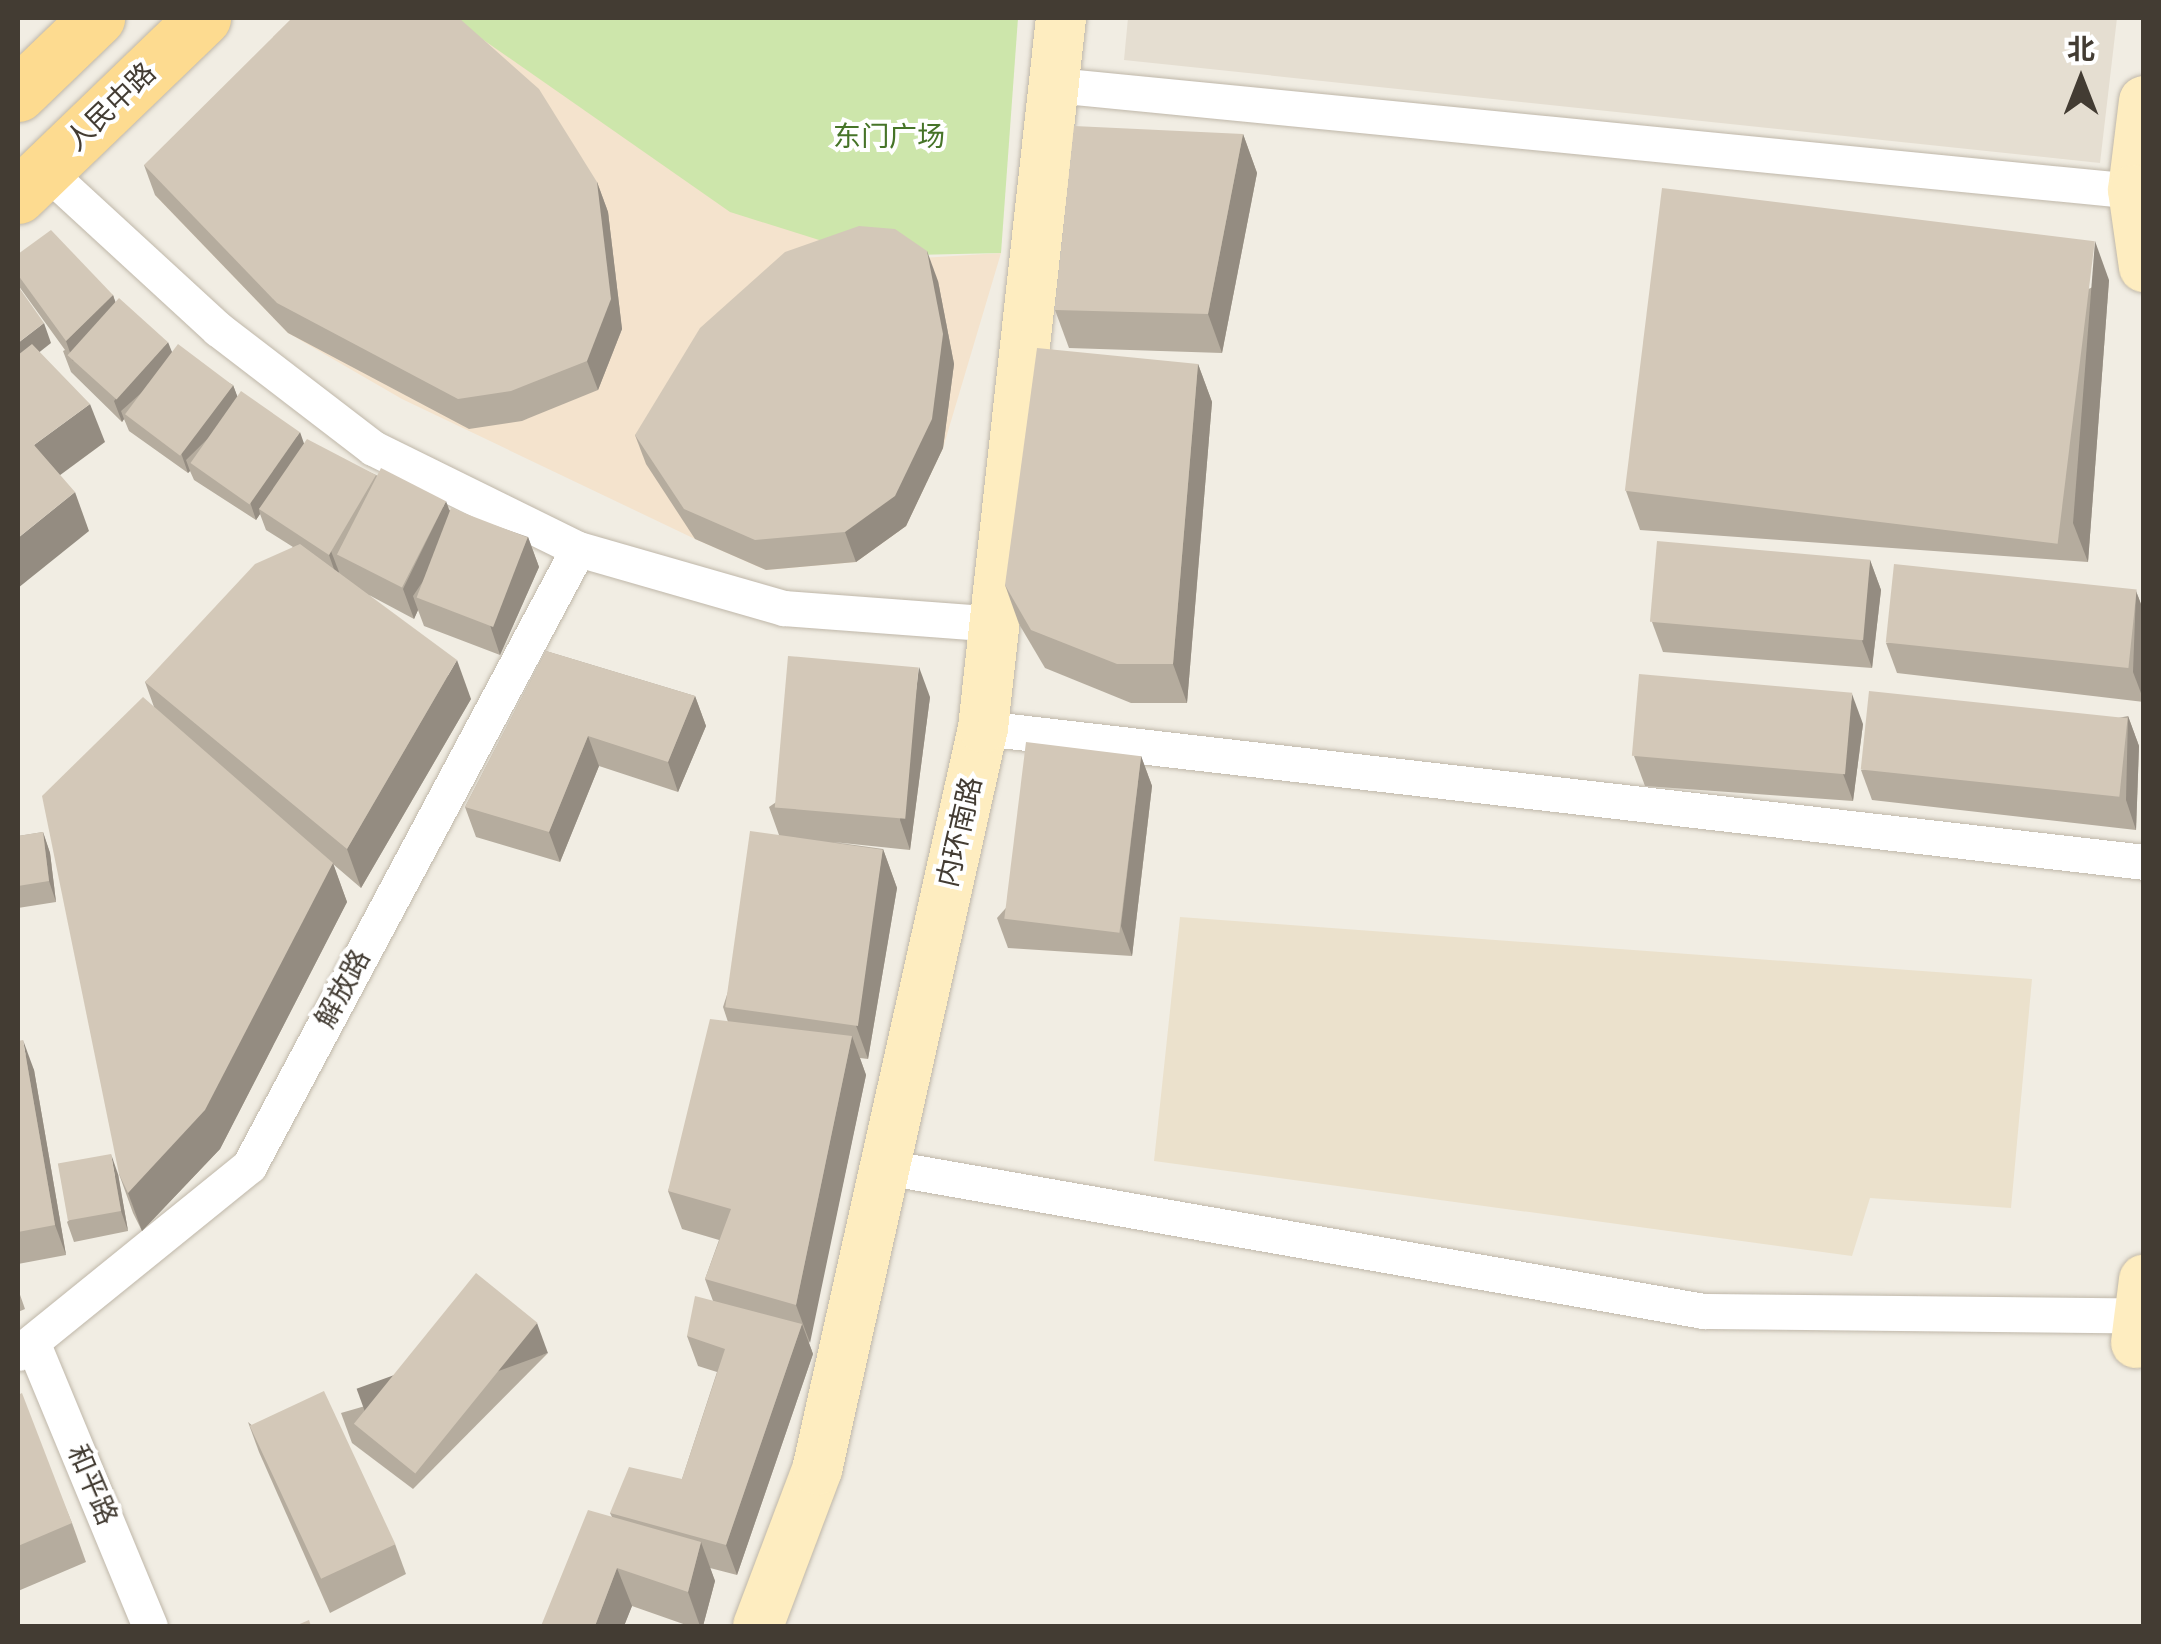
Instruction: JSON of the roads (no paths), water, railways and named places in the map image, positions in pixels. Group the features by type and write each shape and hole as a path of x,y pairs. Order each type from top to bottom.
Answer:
{"main road":[{"path":"18,94 97,18"},
{"name":"人民中路","path":"32,183 203,18"},
{"name":"内环南路","path":"758,1626 817,1470 984,728 1061,18"},
{"path":"2144,101 2138,191 2144,267"}],"street":[{"path":"1054,85 2138,191"},
{"path":"32,183 373,448 578,549 784,608 996,624"},
{"name":"解放路","path":"25,1349 249,1166 578,549"},
{"path":"984,728 2144,862"},
{"path":"885,1167 1704,1311 2141,1314"},
{"name":"和平路","path":"25,1349 150,1626"}],"park label":[{"name":"东门广场","path":"889,137"}]}
